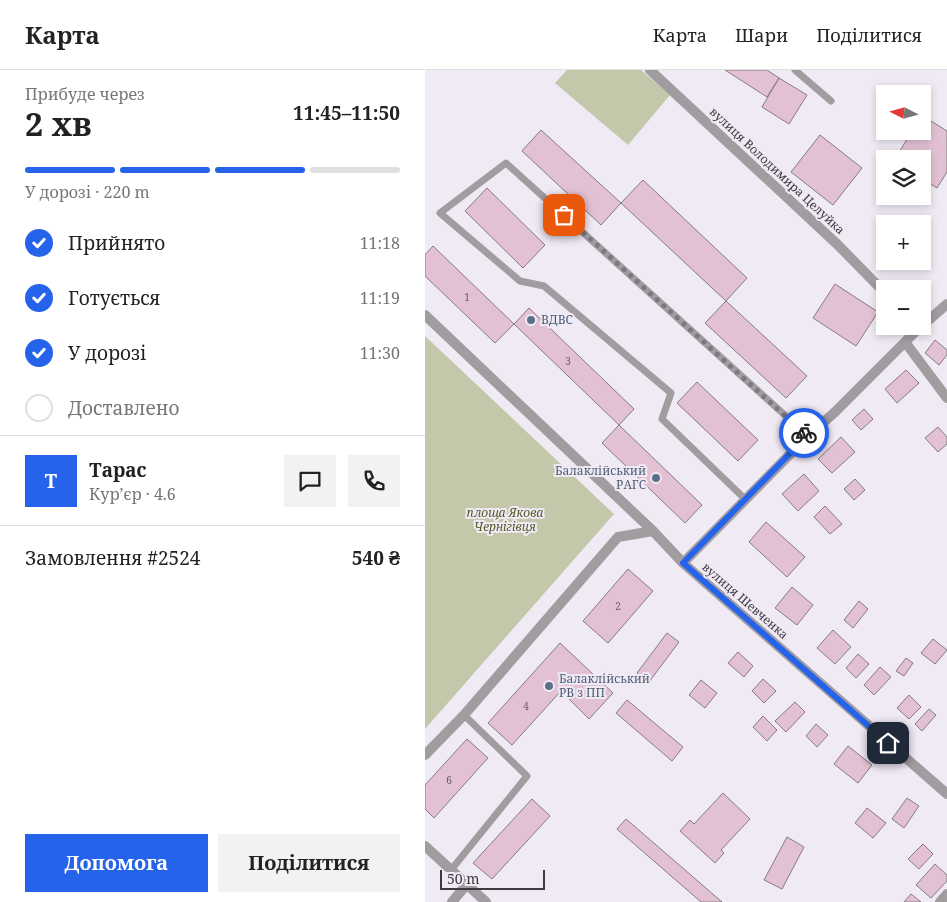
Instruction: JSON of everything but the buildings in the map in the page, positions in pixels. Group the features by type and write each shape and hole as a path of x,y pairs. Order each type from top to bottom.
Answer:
{"street":[{"name":"вулиця Володимира Целуйка","path":"650,70 838,245 876,284"},
{"path":"931,317 947,304"},
{"name":"вулиця Шевченка","path":"425,315 653,532 683,563 947,794"},
{"path":"683,563 807,436 835,412 912,335"},
{"path":"905,342 947,398"},
{"path":"425,755 464,715 618,537 653,532"},
{"path":"425,846 486,902"},
{"path":"452,902 467,884"},
{"path":"940,902 947,894"}],"lane":[{"path":"795,70 831,101"},
{"path":"745,499 662,419 671,393 544,286 520,281 440,213 506,163 807,436"},
{"path":"451,870 527,776 464,715"}],"green space":[{"path":"567,70 641,70 670,95 628,145 555,83"},
{"name":"площа Якова Чернігівця","path":"425,336 614,514 425,729"}],"way so far":[{"path":"564,215 804,433"}],"place":[{"name":"ВДВС","path":"531,320"},
{"name":"Балаклійський РАГС","path":"656,478"},
{"name":"Балаклійський РВ з ПП","path":"549,686"}],"route":[{"path":"804,433 807,436 683,563 888,743"}]}
